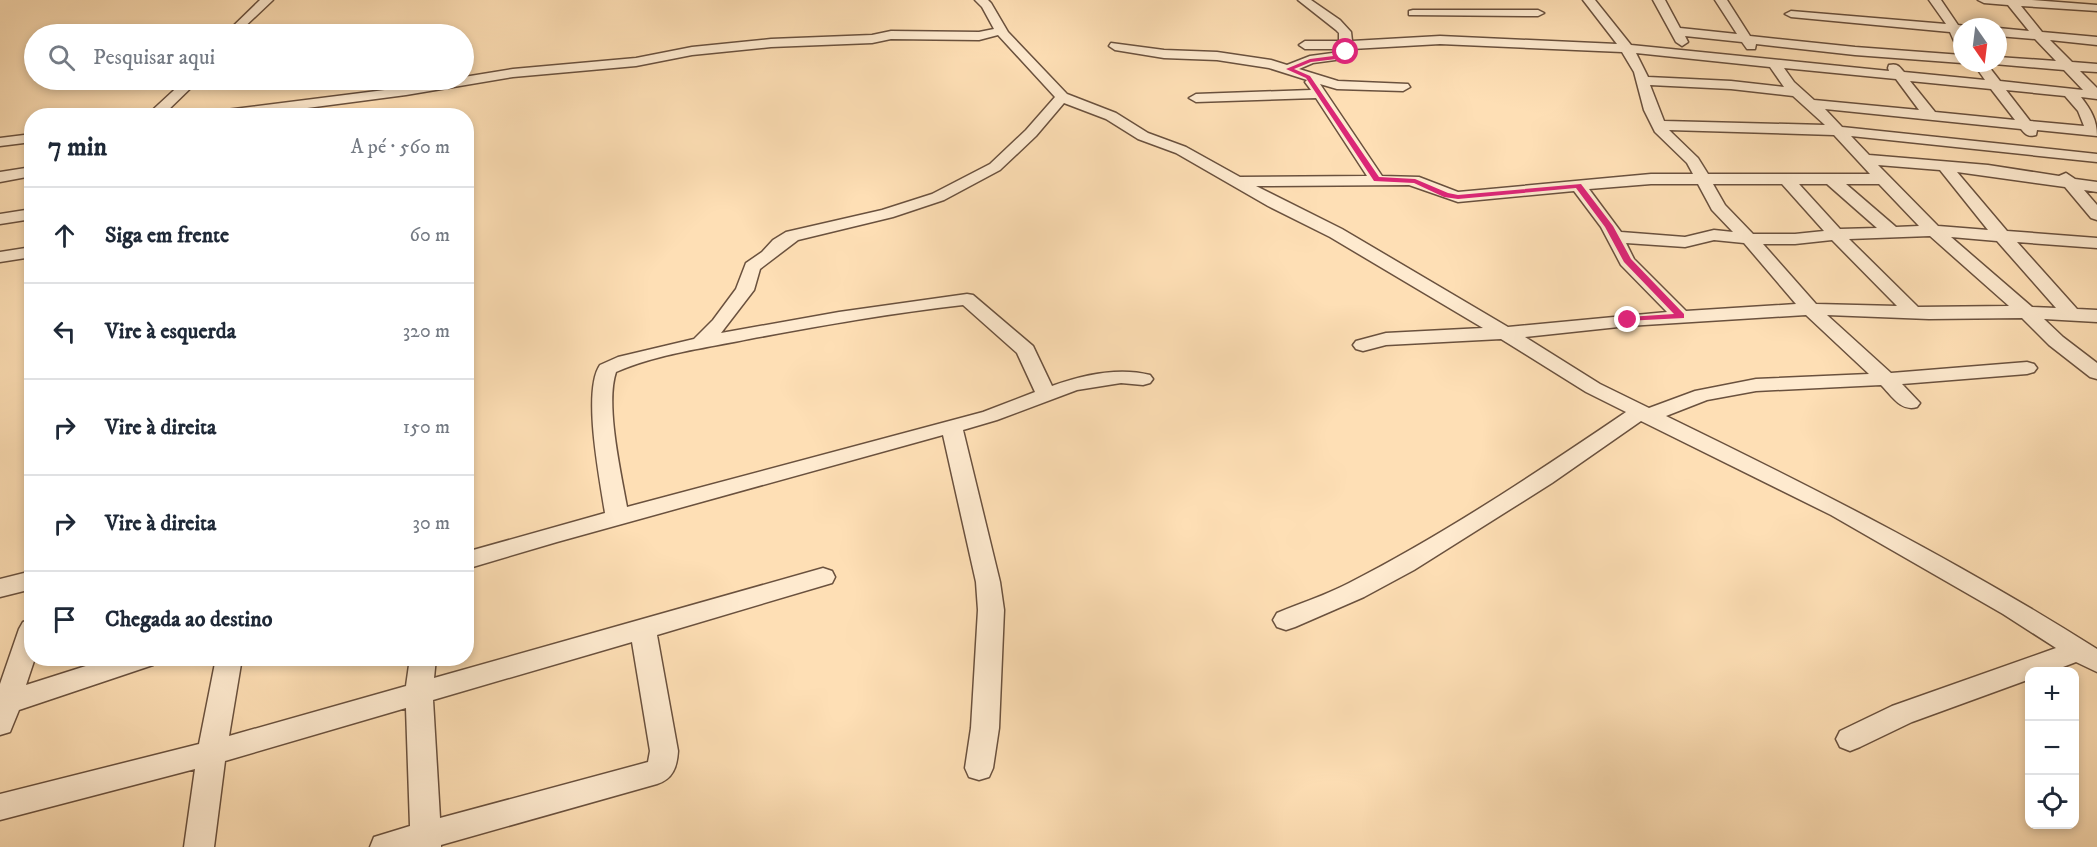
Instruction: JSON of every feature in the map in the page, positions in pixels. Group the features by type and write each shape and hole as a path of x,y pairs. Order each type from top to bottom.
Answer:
{"street":[{"path":"242,24 267,0"},
{"path":"981,0 987,5 1001,31 1062,97 1111,116 1143,136 1181,150 1336,233 1593,388 1839,510 2012,607 2088,656"},
{"path":"1288,69 1310,60 1343,57 1346,52 1344,46 1346,37 1339,25 1313,9 1304,0"},
{"path":"1532,0 1543,22 1566,44"},
{"path":"1589,0 1628,49 1644,81 1651,110 1658,125 1670,141 1693,161 1718,207 1810,309 1910,403"},
{"path":"1659,0 1691,55"},
{"path":"1721,0 1746,38 1796,92 1838,131 1881,179 1934,231 2028,313 2056,341 2097,373"},
{"path":"1784,0 1819,67"},
{"path":"1935,0 1953,22"},
{"path":"1984,0 2095,10"},
{"path":"2011,1 2039,36 2096,95"},
{"path":"1850,7 1930,115"},
{"path":"1413,13 1543,22"},
{"path":"1675,31 1746,38 1861,20 1953,28"},
{"path":"1799,29 1883,53 1953,58"},
{"path":"474,80 513,73 636,62 692,51 771,43 872,39 884,36 979,36 1001,31"},
{"path":"2007,33 2097,41"},
{"path":"1305,45 1344,46 1440,40 1566,44 2096,95"},
{"path":"1115,46 1164,54 1233,58 1288,69 1337,85 1403,87"},
{"path":"2007,62 2097,68"},
{"path":"1986,72 2025,126 2097,215"},
{"path":"1308,77 1377,180"},
{"path":"1644,81 1731,85 1796,92"},
{"path":"162,108 181,90"},
{"path":"273,108 412,90"},
{"path":"2069,92 2084,110 2096,132"},
{"path":"1196,98 1320,94"},
{"path":"701,343 720,324 746,290 752,267 768,256 779,244 792,236 878,217 938,197 995,167 1031,133 1062,97"},
{"path":"1811,104 2096,132"},
{"path":"1658,125 1700,128 1761,126 1838,131 2097,158"},
{"path":"0,142 24,139"},
{"path":"1947,143 1968,168"},
{"path":"1863,159 1968,168 2097,187"},
{"path":"1944,166 2072,315"},
{"path":"0,177 24,172"},
{"path":"1237,182 1415,181 1446,195 1458,197 1651,179 1881,179"},
{"path":"1786,179 1836,234 1913,312"},
{"path":"1831,179 1892,232"},
{"path":"1578,186 1614,237 1627,261 1681,316"},
{"path":"0,219 24,215"},
{"path":"1614,237 1685,242 1714,235 1749,239 1795,239 1836,234 1934,231 2097,243"},
{"path":"0,257 24,253"},
{"path":"617,518 603,404 603,376 614,364 701,343 967,299 1026,350 1046,395"},
{"path":"1364,345 1386,339 1504,333 1681,316 1810,309 2097,316"},
{"path":"1286,620 1355,591 1405,564 1644,414 1702,395 1756,384 1886,379 2027,368"},
{"path":"474,559 990,416 1046,395 1097,380 1121,377 1143,379"},
{"path":"951,427 988,582 991,610 985,728 979,768"},
{"path":"0,807 419,695 823,577"},
{"path":"0,588 24,582"},
{"path":"385,847 426,841 657,772 663,764 664,751 643,630"},
{"path":"2,710 24,651"},
{"path":"1850,740 1902,714 2088,656"},
{"path":"2,710 122,666"},
{"path":"199,847 212,752 228,666"},
{"path":"422,666 419,695 426,841"}],"route":[{"path":"1346,52 1343,57 1310,60 1288,69 1308,77 1377,180 1415,181 1446,195 1458,197 1578,186 1609,226 1627,261 1681,316 1628,320"}]}
